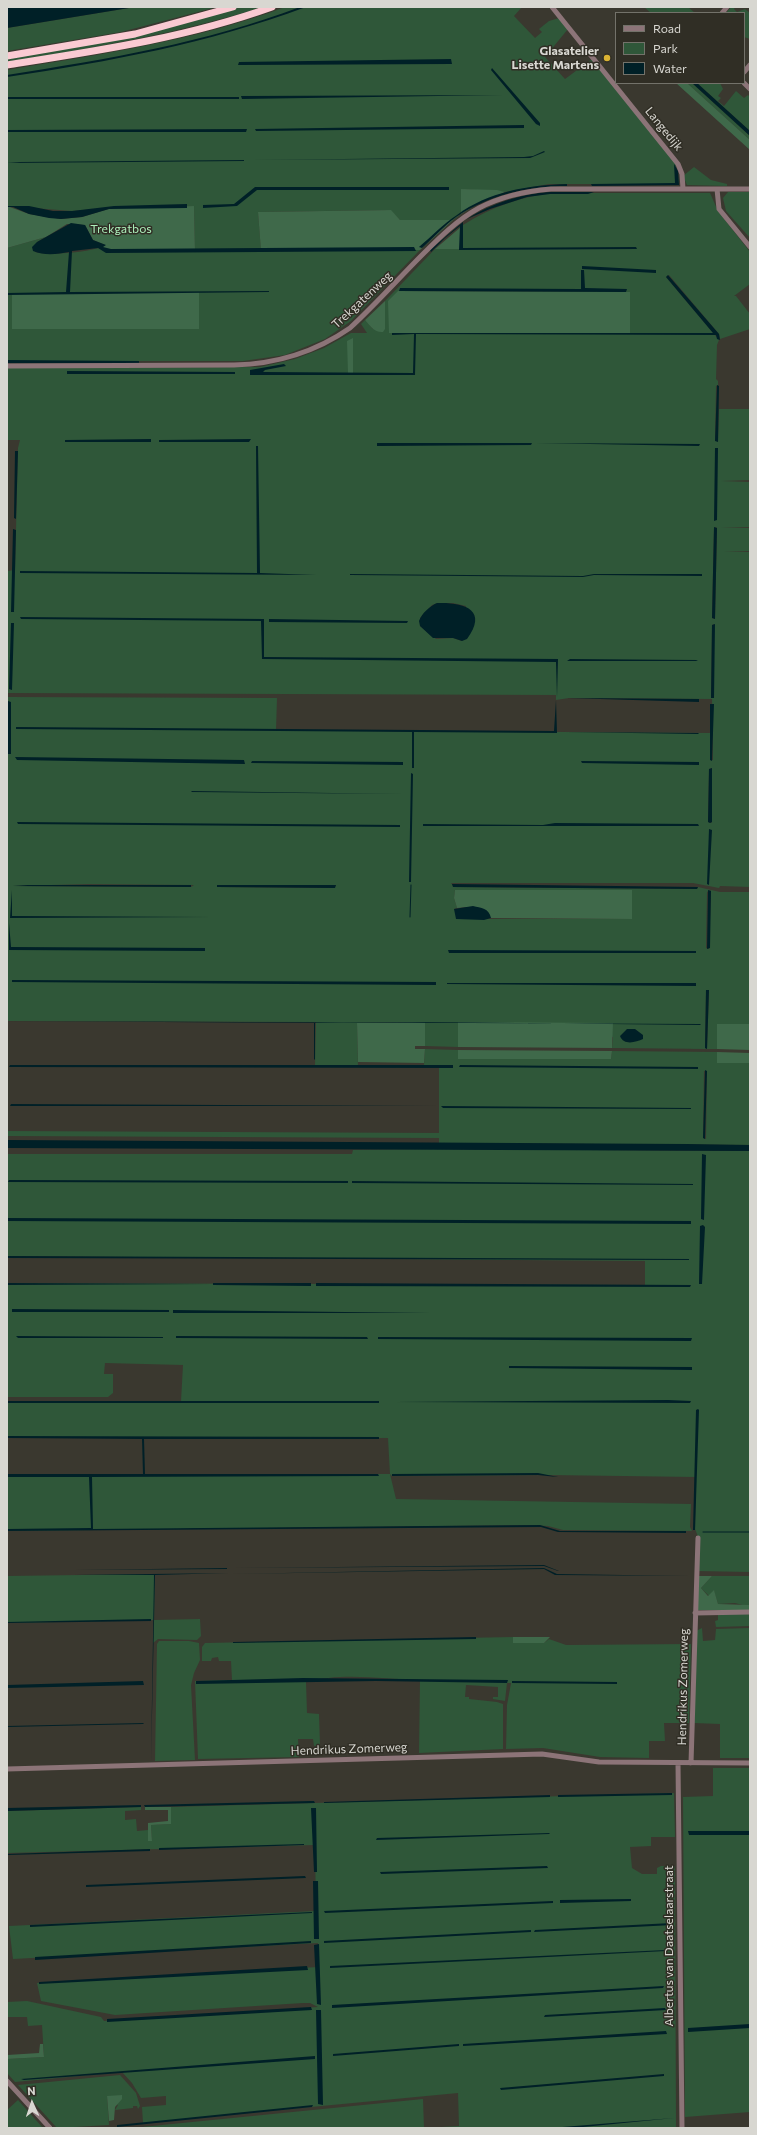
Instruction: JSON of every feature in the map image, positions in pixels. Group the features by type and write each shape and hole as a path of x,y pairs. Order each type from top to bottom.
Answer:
{"highway":[{"path":"7,56 135,34 233,7"},
{"path":"7,65 158,39 215,25 272,7"}],"street":[{"name":"Langedijk","path":"552,7 674,158 680,169 683,189"},
{"name":"Trekgatenweg","path":"7,366 260,365 291,358 322,345 350,328 440,237 463,218 494,201 519,193 552,189 683,189"},
{"path":"683,189 750,189"},
{"path":"717,189 719,209 750,247"},
{"name":"Hendrikus Zomerweg","path":"691,1763 698,1538"},
{"name":"Hendrikus Zomerweg","path":"695,1612 750,1612"},
{"name":"Hendrikus Zomerweg","path":"7,1769 542,1754 599,1762 750,1763"},
{"name":"Albertus van Daatselaarstraat","path":"678,1763 682,2128"},
{"path":"7,2081 50,2128"}],"green space":[{"path":"135,7 217,7 121,32 7,51 7,28"},
{"path":"239,7 263,7 200,25 136,39 7,62 7,59 153,32"},
{"path":"285,7 522,7 514,16 535,38 542,32 539,29 549,21 559,18 568,29 545,57 565,79 592,59 675,162 679,182 678,184 549,184 505,192 461,189 461,214 453,220 400,220 390,210 258,212 261,250 420,250 351,321 325,339 285,355 243,361 7,361 7,248 46,237 37,242 35,252 50,254 69,253 102,247 195,250 194,206 109,208 72,211 7,206 7,70 113,52 182,38 251,19"},
{"path":"644,7 688,7 694,12 650,12"},
{"path":"731,7 735,7 734,9 737,12 727,12"},
{"path":"745,9 750,13 750,39 745,37 745,12 737,12"},
{"path":"677,84 688,84 750,140 750,150"},
{"path":"688,84 693,84 750,136 750,140"},
{"path":"698,84 720,84 723,89 718,96 721,98 718,101 724,106 736,91 744,98 748,95 750,97 750,131"},
{"path":"694,167 711,180 727,184 727,186 687,185 683,176"},
{"path":"461,189 497,190 505,192 479,203 461,214"},
{"path":"728,192 750,192 750,238 726,211 723,198"},
{"path":"555,193 710,193 718,211 750,252 750,284 734,296 736,296 750,314 750,329 720,339 719,334 669,275 666,277 719,340 717,345 716,379 718,381 718,385 716,386 715,441 718,441 719,409 750,409 750,480 721,481 750,482 750,527 721,527 750,528 750,551 724,552 750,552 750,887 720,886 719,888 693,883 451,883 454,887 697,889 698,887 720,892 750,892 750,1024 717,1024 717,1049 707,1049 612,1048 613,1037 459,1022 458,1047 425,1046 425,1022 357,1023 358,1066 315,1066 316,1022 7,1021 7,697 277,698 276,730 710,733 710,760 713,760 712,699 569,698 556,700 556,695 7,693 7,571 15,570 18,448 20,440 7,440 7,368 260,367 295,359 324,348 351,333 367,333 361,324 365,320 373,329 385,329 385,301 435,249 461,249 463,225 507,203","holes":["398,291 630,292 409,333","714,528 717,528 715,619 712,618","438,603 453,603 466,606 462,641 453,638 436,639 420,626 420,618 432,605","714,624 714,697 711,698 712,625","712,768 712,822 708,822 709,769","89,884 194,885 191,887 13,886","217,885 336,885 334,888 217,887","455,890 632,890 632,919 489,919 454,909 457,908 454,898","710,890 709,949 706,948 707,892","706,990 709,990 707,1049 705,1048"]},
{"name":"Trekgatbos","path":"7,206 29,214 61,219 82,217 112,208 194,206 195,250 106,252 102,247 105,245 93,240 85,225 67,224 46,237 7,248"},
{"path":"391,210 400,220 453,220 420,250 261,251 258,212"},
{"path":"462,226 462,249 435,249"},
{"path":"398,291 630,292 630,333 389,333 388,301"},
{"path":"199,292 199,329 12,329 12,293"},
{"path":"385,301 385,329 383,332 380,332 373,329 365,320"},
{"path":"353,338 353,374 348,373 347,341"},
{"path":"455,890 632,890 632,919 490,918 467,907 457,908 454,898"},
{"path":"425,1022 425,1046 415,1046 415,1049 425,1049 424,1063 358,1062 357,1023"},
{"path":"458,1022 613,1023 612,1048 458,1047"},
{"path":"717,1024 750,1024 750,1050 717,1049"},
{"path":"425,1049 458,1050 458,1059 611,1059 612,1051 717,1052 717,1063 750,1063 750,1145 439,1143 439,1138 7,1136 7,1131 439,1133 439,1065 424,1065","holes":["704,1071 707,1071 706,1139 703,1138"]},
{"path":"458,1050 612,1051 611,1059 458,1059"},
{"path":"717,1052 750,1053 750,1063 717,1063"},
{"path":"433,1149 750,1151 750,1572 697,1571 699,1539 695,1529 696,1477 548,1475 392,1476 390,1474 388,1438 7,1437 7,1401 181,1401 183,1365 105,1363 104,1374 113,1374 113,1393 108,1397 7,1397 7,1283 645,1285 645,1261 7,1256 7,1154 352,1154 353,1150"},
{"path":"7,1474 390,1474 396,1499 691,1504 690,1527 692,1531 563,1530 548,1526 529,1525 7,1531"},
{"path":"155,1574 154,1620 7,1623 7,1576"},
{"path":"697,1576 712,1576 701,1588 708,1596 714,1590 718,1604 749,1605 750,1610 697,1610"},
{"path":"712,1576 750,1576 750,1607 735,1603 718,1604 714,1591 709,1596 701,1588"},
{"path":"718,1613 750,1613 750,1626 716,1627 715,1621 718,1620"},
{"path":"200,1619 201,1636 197,1640 158,1639 153,1643 154,1620"},
{"path":"702,1628 703,1641 715,1640 716,1629 750,1628 750,1758 720,1758 720,1724 694,1723 696,1631"},
{"path":"513,1637 513,1643 544,1643 549,1639 566,1645 691,1644 689,1723 664,1723 665,1741 649,1741 649,1758 600,1757 543,1748 506,1749 507,1705 511,1683 507,1683 505,1701 493,1699 493,1697 498,1697 498,1687 466,1685 465,1697 469,1697 469,1699 503,1704 503,1749 419,1753 420,1680 334,1677 306,1682 307,1713 319,1714 320,1745 314,1746 313,1739 298,1739 299,1757 198,1759 195,1681 232,1680 231,1661 219,1661 218,1657 212,1658 211,1661 202,1661 202,1647 205,1643"},
{"path":"513,1637 550,1637 544,1643 513,1643"},
{"path":"159,1641 189,1641 199,1643 200,1660 194,1673 191,1685 195,1760 155,1761 157,1644"},
{"path":"713,1768 750,1768 750,2112 685,2117 683,1797 713,1796"},
{"path":"674,1793 675,1837 651,1837 651,1846 630,1847 632,1868 642,1874 657,1874 657,1868 661,1866 675,1866 676,2128 424,2128 459,2126 458,2093 143,2123 142,2107 166,2105 166,2096 141,2098 132,2083 122,2072 15,2082 7,2073 7,2059 44,2057 42,2025 28,2026 27,2017 8,2017 7,2002 27,2001 101,2017 104,2021 318,2007 310,2003 303,2003 115,2015 41,2001 37,1983 318,1967 318,1943 13,1959 9,1926 316,1911 315,1845 7,1853 7,1811 141,1807 141,1810 125,1811 125,1820 136,1819 137,1831 148,1830 148,1841 152,1841 151,1825 171,1824 171,1807"},
{"path":"145,1807 171,1807 171,1824 151,1825 152,1841 148,1841 148,1823 168,1821 168,1810 145,1810"},
{"path":"40,2044 43,2044 44,2057 7,2059 7,2055 39,2053"},
{"path":"120,2075 136,2093 140,2106 138,2109 137,2106 133,2106 133,2108 115,2110 118,2105 107,2096 109,2125 57,2128 18,2085"},
{"path":"122,2095 122,2099 115,2107 114,2120 109,2121 107,2096"},
{"path":"423,2099 424,2128 132,2128"},
{"path":"18,2100 43,2128 7,2128 7,2110"}],"water":[{"path":"7,7 135,7 7,28"},
{"path":"300,7 306,7 232,31 158,50 84,65 7,77 7,75 119,56 192,40 264,20"},
{"path":"451,59 452,64 238,65 239,62"},
{"path":"492,68 540,123 540,126 536,124 491,70"},
{"path":"693,84 698,84 750,131 750,136"},
{"path":"503,95 242,99 241,96"},
{"path":"7,97 239,97 239,99 7,99"},
{"path":"524,125 524,128 256,131 255,129"},
{"path":"247,129 246,132 7,132 7,130"},
{"path":"544,151 545,152 530,158 254,160 524,157 533,156"},
{"path":"244,161 7,163 20,162"},
{"path":"674,164 678,171 679,185 592,186 591,184 675,183"},
{"path":"567,184 567,186 552,186 509,193 482,203 456,217 422,248 419,247 442,226 469,207 495,195 523,188"},
{"path":"255,187 449,187 449,190 257,190 237,206 203,208 203,205 234,204"},
{"path":"550,192 594,192 588,194 550,194 527,197 490,209 467,219 486,208 507,200"},
{"path":"187,204 187,208 109,209 82,217 61,219 29,214 13,207 7,207 29,206 53,211 72,211 114,206"},
{"path":"463,222 463,248 636,247 637,249 459,250 460,226 431,252 430,250"},
{"path":"71,223 85,225 93,240 106,245 103,247 111,249 414,247 416,251 106,253 98,248 72,251 70,292 269,292 7,295 7,293 66,292 69,252 42,254 33,251 32,247 37,242"},
{"path":"582,266 656,270 656,273 582,269"},
{"path":"581,270 584,270 585,288 627,289 626,292 399,291 400,288 581,289"},
{"path":"668,275 719,334 720,340 717,339 716,335 416,334 415,375 250,375 250,370 284,364 286,366 265,370 263,372 413,373 414,334 392,335 392,333 713,333 666,277"},
{"path":"7,360 139,361 139,363 7,363"},
{"path":"67,371 235,372 235,374 67,374"},
{"path":"717,385 719,386 718,442 715,441"},
{"path":"151,439 151,442 65,442 65,440"},
{"path":"251,439 249,442 159,442 159,440"},
{"path":"377,443 532,443 531,445 377,446"},
{"path":"536,443 700,444 699,446"},
{"path":"256,446 258,446 260,573 316,575 20,573 20,571 257,573"},
{"path":"715,448 718,448 717,520 714,521"},
{"path":"15,451 18,451 16,519 14,518"},
{"path":"714,527 717,528 715,619 712,618"},
{"path":"13,529 16,530 14,612 11,612"},
{"path":"350,574 583,576 594,574 702,574 702,576 594,575 583,577"},
{"path":"437,603 456,604 470,609 474,614 475,621 473,629 467,639 462,641 453,638 433,638 420,626 419,621 422,615"},
{"path":"20,617 264,619 264,657 558,659 557,697 556,662 262,659 261,621 21,619"},
{"path":"269,619 408,621 407,623 269,622"},
{"path":"11,623 14,623 12,690 9,689"},
{"path":"715,624 714,698 711,698 712,625"},
{"path":"570,659 696,660 698,661 567,661"},
{"path":"567,698 699,699 699,702"},
{"path":"556,700 557,733 414,732 414,768 412,768 412,732 16,729 16,727 554,731"},
{"path":"8,701 11,702 11,754 7,754"},
{"path":"710,704 714,704 712,761 710,760"},
{"path":"566,732 699,733 698,734"},
{"path":"15,757 244,760 245,764 17,760"},
{"path":"252,761 403,762 403,765 251,763"},
{"path":"581,761 699,762 699,765 582,763"},
{"path":"712,768 712,822 710,823 708,822 709,769"},
{"path":"411,773 413,774 411,882 409,882"},
{"path":"192,791 402,794 191,792"},
{"path":"17,822 400,825 400,827 18,824"},
{"path":"555,823 698,824 699,826 423,826 423,824 543,825"},
{"path":"709,829 712,830 709,885 707,884"},
{"path":"452,884 698,887 697,889 453,887"},
{"path":"191,885 191,887 13,886"},
{"path":"217,885 336,885 335,888 217,887"},
{"path":"12,890 12,916 209,917 10,918"},
{"path":"708,890 711,891 710,948 707,949"},
{"path":"473,906 487,910 491,918 484,920 456,919 454,909"},
{"path":"9,923 11,947 205,948 205,951 9,950"},
{"path":"448,950 696,951 696,953 449,953"},
{"path":"12,980 436,982 436,985 12,982"},
{"path":"696,983 696,986 447,984"},
{"path":"706,990 709,990 707,1049 705,1048"},
{"path":"7,1021 365,1023 315,1023 315,1060 314,1023"},
{"path":"425,1022 548,1023 365,1023"},
{"path":"548,1023 701,1024 700,1025"},
{"path":"627,1029 635,1029 643,1035 643,1039 634,1042 624,1041 620,1036"},
{"path":"10,1065 453,1065 453,1068 9,1067"},
{"path":"460,1065 698,1067 698,1069 459,1067"},
{"path":"705,1070 707,1071 705,1139 703,1138"},
{"path":"11,1104 437,1106 10,1106"},
{"path":"441,1106 691,1108 691,1109 443,1108"},
{"path":"7,1140 687,1144 750,1145 750,1151 7,1148"},
{"path":"702,1154 706,1155 704,1220 701,1219"},
{"path":"9,1180 348,1181 348,1183 8,1182"},
{"path":"352,1181 693,1184 693,1185 352,1183"},
{"path":"7,1218 691,1221 691,1224 7,1221"},
{"path":"703,1225 705,1227 702,1284 699,1284 700,1226"},
{"path":"7,1256 689,1259 689,1260 7,1258"},
{"path":"7,1283 210,1284 7,1285"},
{"path":"213,1283 311,1283 311,1286 213,1285"},
{"path":"316,1283 691,1285 690,1287 316,1286"},
{"path":"12,1309 169,1310 169,1312 12,1312"},
{"path":"173,1310 430,1313 173,1313"},
{"path":"16,1336 163,1337 163,1338 18,1338"},
{"path":"176,1336 367,1337 368,1339 176,1338"},
{"path":"378,1337 692,1338 691,1341 378,1339"},
{"path":"509,1366 692,1367 692,1370 509,1368"},
{"path":"7,1401 379,1401 379,1403 7,1403"},
{"path":"691,1401 690,1403 396,1402"},
{"path":"698,1409 695,1530 693,1530 696,1410"},
{"path":"7,1436 379,1437 379,1439 144,1439 145,1474 378,1474 379,1476 92,1477 93,1529 540,1525 560,1531 686,1531 686,1533 558,1532 541,1527 7,1531 7,1529 91,1528 89,1477 7,1477 7,1474 143,1474 142,1439 7,1438"},
{"path":"538,1473 558,1477 538,1475 392,1476 392,1474"},
{"path":"544,1565 559,1571 544,1566 235,1568"},
{"path":"227,1568 227,1569 75,1570"},
{"path":"544,1568 557,1574 689,1576 555,1575 544,1569 232,1574"},
{"path":"229,1573 155,1575 151,1761 154,1575 74,1575"},
{"path":"151,1619 151,1621 7,1623 7,1622"},
{"path":"476,1637 476,1639 233,1643 233,1642"},
{"path":"303,1678 508,1680 507,1683 376,1681 196,1684 196,1681"},
{"path":"143,1681 144,1685 7,1688 7,1685"},
{"path":"512,1681 617,1682 617,1684 512,1683"},
{"path":"144,1723 143,1724 7,1727 7,1726"},
{"path":"672,1793 672,1795 558,1797 558,1795"},
{"path":"550,1795 550,1797 324,1803 324,1802"},
{"path":"314,1801 315,1803 145,1807 144,1805"},
{"path":"141,1805 141,1807 7,1811 7,1808"},
{"path":"311,1808 316,1808 317,1872 314,1872"},
{"path":"688,1831 750,1831 750,1835 689,1835"},
{"path":"550,1833 549,1834 376,1840 377,1838"},
{"path":"304,1845 159,1850 159,1848"},
{"path":"150,1849 150,1851 7,1855 7,1854"},
{"path":"547,1866 548,1868 381,1874 380,1872"},
{"path":"305,1876 306,1878 86,1887 86,1885"},
{"path":"313,1881 318,1881 319,1939 314,1939"},
{"path":"631,1899 631,1901 560,1903 560,1900"},
{"path":"553,1901 553,1903 325,1913 324,1911"},
{"path":"312,1913 30,1927 30,1925"},
{"path":"672,1923 673,1925 534,1932 535,1930"},
{"path":"531,1930 531,1932 324,1943 324,1941"},
{"path":"311,1941 311,1943 35,1960 35,1957"},
{"path":"319,1944 321,2005 317,2004 314,1945"},
{"path":"666,1951 330,1968 330,1966"},
{"path":"307,1966 308,1970 39,1984 39,1982"},
{"path":"664,1986 663,1988 332,2008 332,2005"},
{"path":"311,2007 312,2010 107,2022 107,2019"},
{"path":"665,2008 666,2010 544,2017 545,2015"},
{"path":"316,2010 321,2010 323,2105 318,2104"},
{"path":"750,2024 750,2028 688,2032 688,2028"},
{"path":"666,2031 667,2034 463,2046 463,2044"},
{"path":"459,2044 459,2046 333,2056 333,2054"},
{"path":"315,2056 315,2059 24,2080 21,2079"},
{"path":"664,2074 664,2076 501,2090 500,2088"},
{"path":"313,2105 312,2107 117,2127 117,2125"},
{"path":"674,2118 573,2128 550,2128"}],"waterway":[{"path":"410,917 411,885"},
{"path":"703,1532 750,1532"}],"place":[{"name":"Glasatelier Lisette Martens","path":"607,58"}]}
